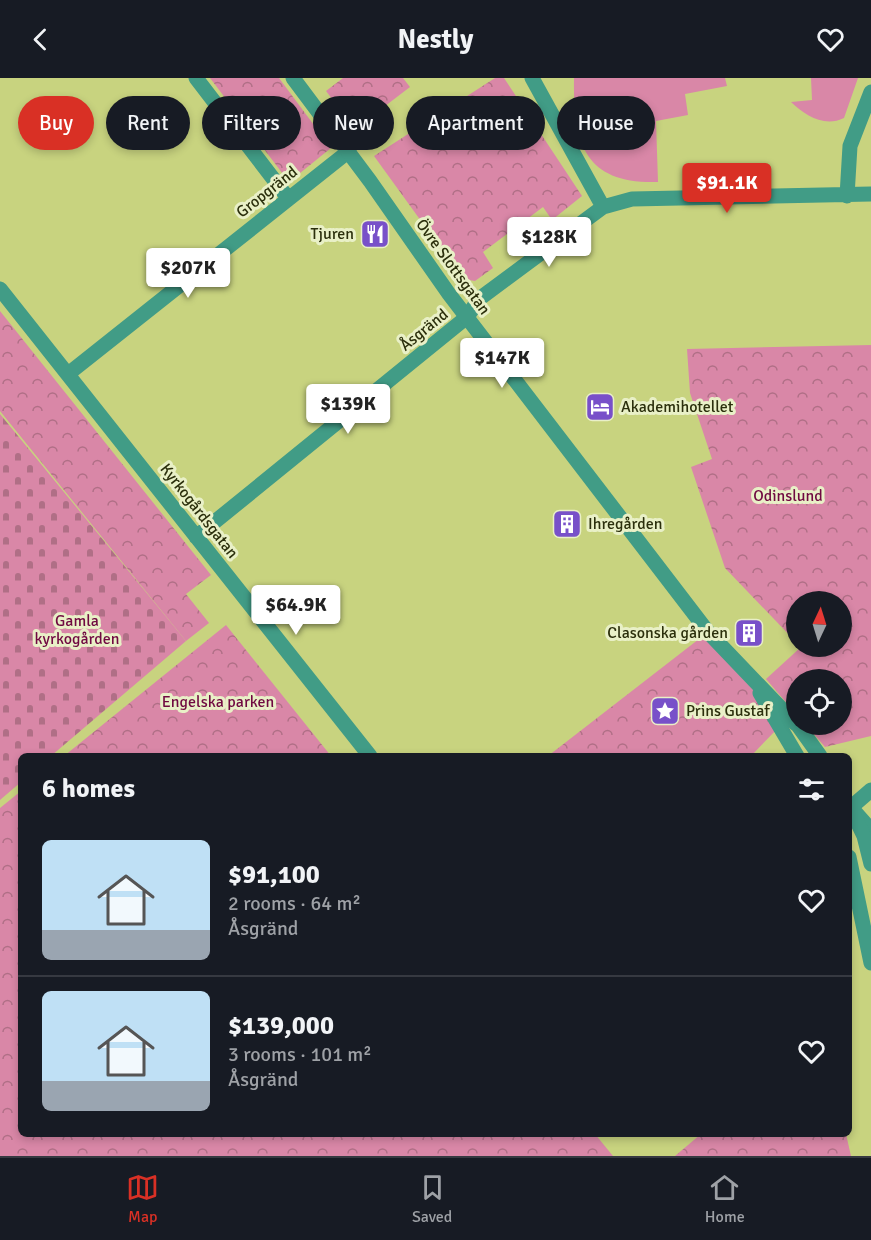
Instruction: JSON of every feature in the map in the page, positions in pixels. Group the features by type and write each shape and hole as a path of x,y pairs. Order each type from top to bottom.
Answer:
{"street":[{"path":"196,78 288,198"},
{"name":"Övre Slottsgatan","path":"293,78 349,151 467,317 708,632 786,713"},
{"path":"532,78 603,207"},
{"path":"847,196 850,146 871,92"},
{"name":"Gropgränd","path":"68,374 349,151"},
{"name":"Åsgränd","path":"196,537 467,317 479,299 603,207 632,199 871,194"},
{"name":"Kyrkogårdsgatan","path":"0,289 368,753"},
{"name":"Övre Slottsgatan","path":"745,670 795,753"},
{"name":"Övre Slottsgatan","path":"805,735 818,753"},
{"path":"852,805 871,790"},
{"path":"852,809 871,830"},
{"path":"852,811 864,836 871,864"},
{"path":"852,871 871,963"}],"green space":[{"path":"210,78 279,78 292,96 224,96"},
{"path":"343,78 403,78 410,87 394,99 394,96 330,96 326,91"},
{"path":"495,78 504,78 516,96 467,96"},
{"path":"574,78 725,78 727,86 685,94 688,115 656,121 658,182 633,181 614,176 599,167 586,150 655,150 655,96 574,96"},
{"path":"811,78 858,78 844,118 829,122 815,119 791,102 812,100"},
{"path":"301,108 313,124 313,150 329,150 289,182 265,150 301,150"},
{"path":"406,135 406,150 545,150 545,140 582,196 552,220 543,207 483,252 493,268 475,281 463,279 374,156 383,150 394,150 394,143"},
{"path":"0,311 211,575 186,594 209,623 186,641 0,411"},
{"name":"Odinslund","path":"871,345 871,736 825,747 815,735 852,735 852,669 786,669 786,702 766,679 790,657 852,657 852,591 786,591 786,632 725,568 691,467 712,459 690,393 687,349"},
{"name":"Gamla kyrkogården","path":"0,414 186,641 55,753 18,753 18,785 0,800"},
{"name":"Engelska parken","path":"226,625 329,753 68,753"},
{"path":"708,632 745,670 780,726 754,753 552,753"},
{"path":"18,793 18,1137 597,1137 613,1156 0,1156 0,808"},
{"path":"697,1137 847,1137 851,1156 675,1156"}],"place":[{"name":"Tjuren","path":"375,234"},
{"name":"Akademihotellet","path":"600,407"},
{"name":"Ihregården","path":"567,524"},
{"name":"Clasonska gården","path":"749,633"},
{"name":"Prins Gustaf","path":"665,711"}]}
